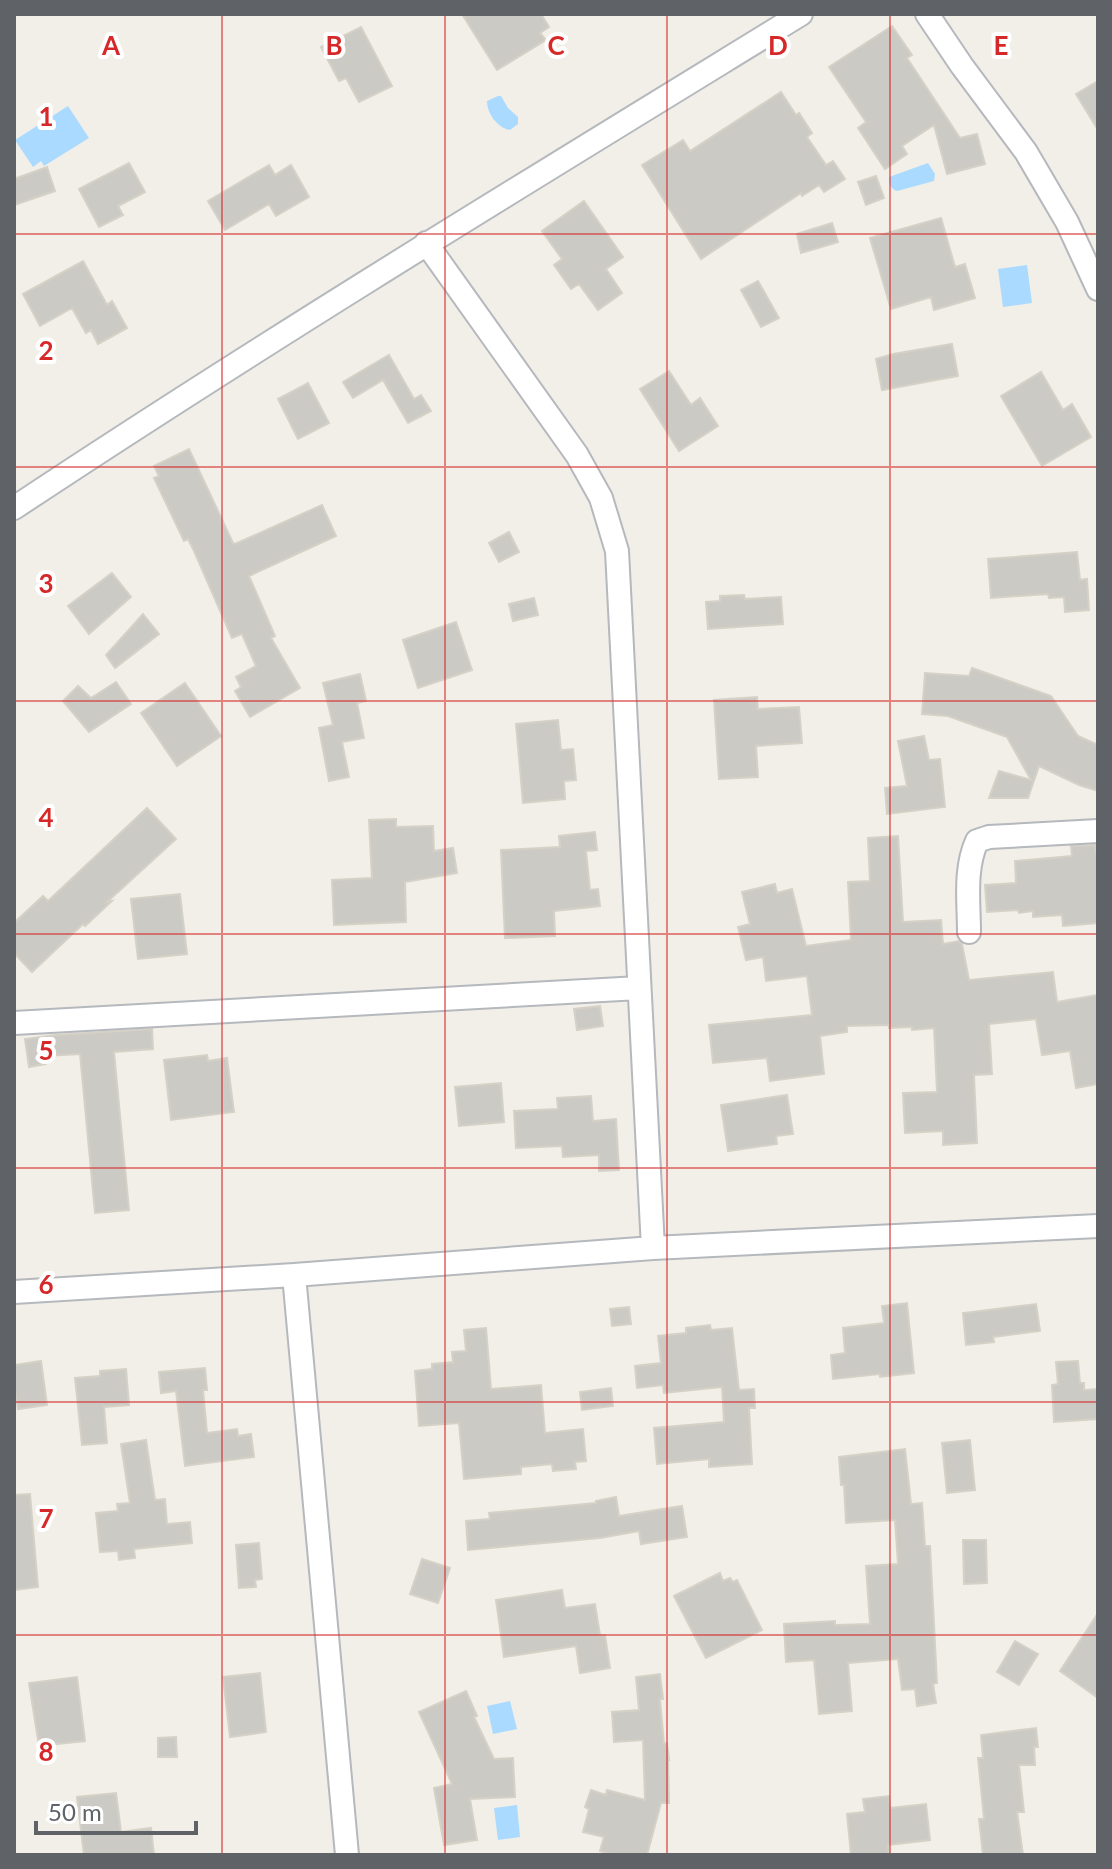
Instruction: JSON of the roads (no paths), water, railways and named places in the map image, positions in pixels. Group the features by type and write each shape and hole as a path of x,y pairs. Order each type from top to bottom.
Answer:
{"street":[{"path":"14,508 157,413 426,243 801,14"},
{"path":"927,14 1026,152 1067,222 1098,289"},
{"path":"426,243 577,455 601,498 617,551 653,1248"},
{"path":"969,932 971,854 977,841 989,837 1098,831"},
{"path":"14,1023 639,988"},
{"path":"14,1292 653,1248 1098,1226"},
{"path":"294,1275 347,1855"}],"water":[{"path":"498,96 518,117 518,124 510,130 497,123 489,111 487,101"},
{"path":"68,106 89,138 44,166 41,161 33,167 15,140"},
{"path":"928,163 935,174 934,181 897,191 891,187 889,177"},
{"path":"1027,265 1032,303 1003,307 998,269"},
{"path":"510,1701 517,1729 493,1734 487,1706"},
{"path":"517,1805 520,1837 498,1840 494,1808"}]}
